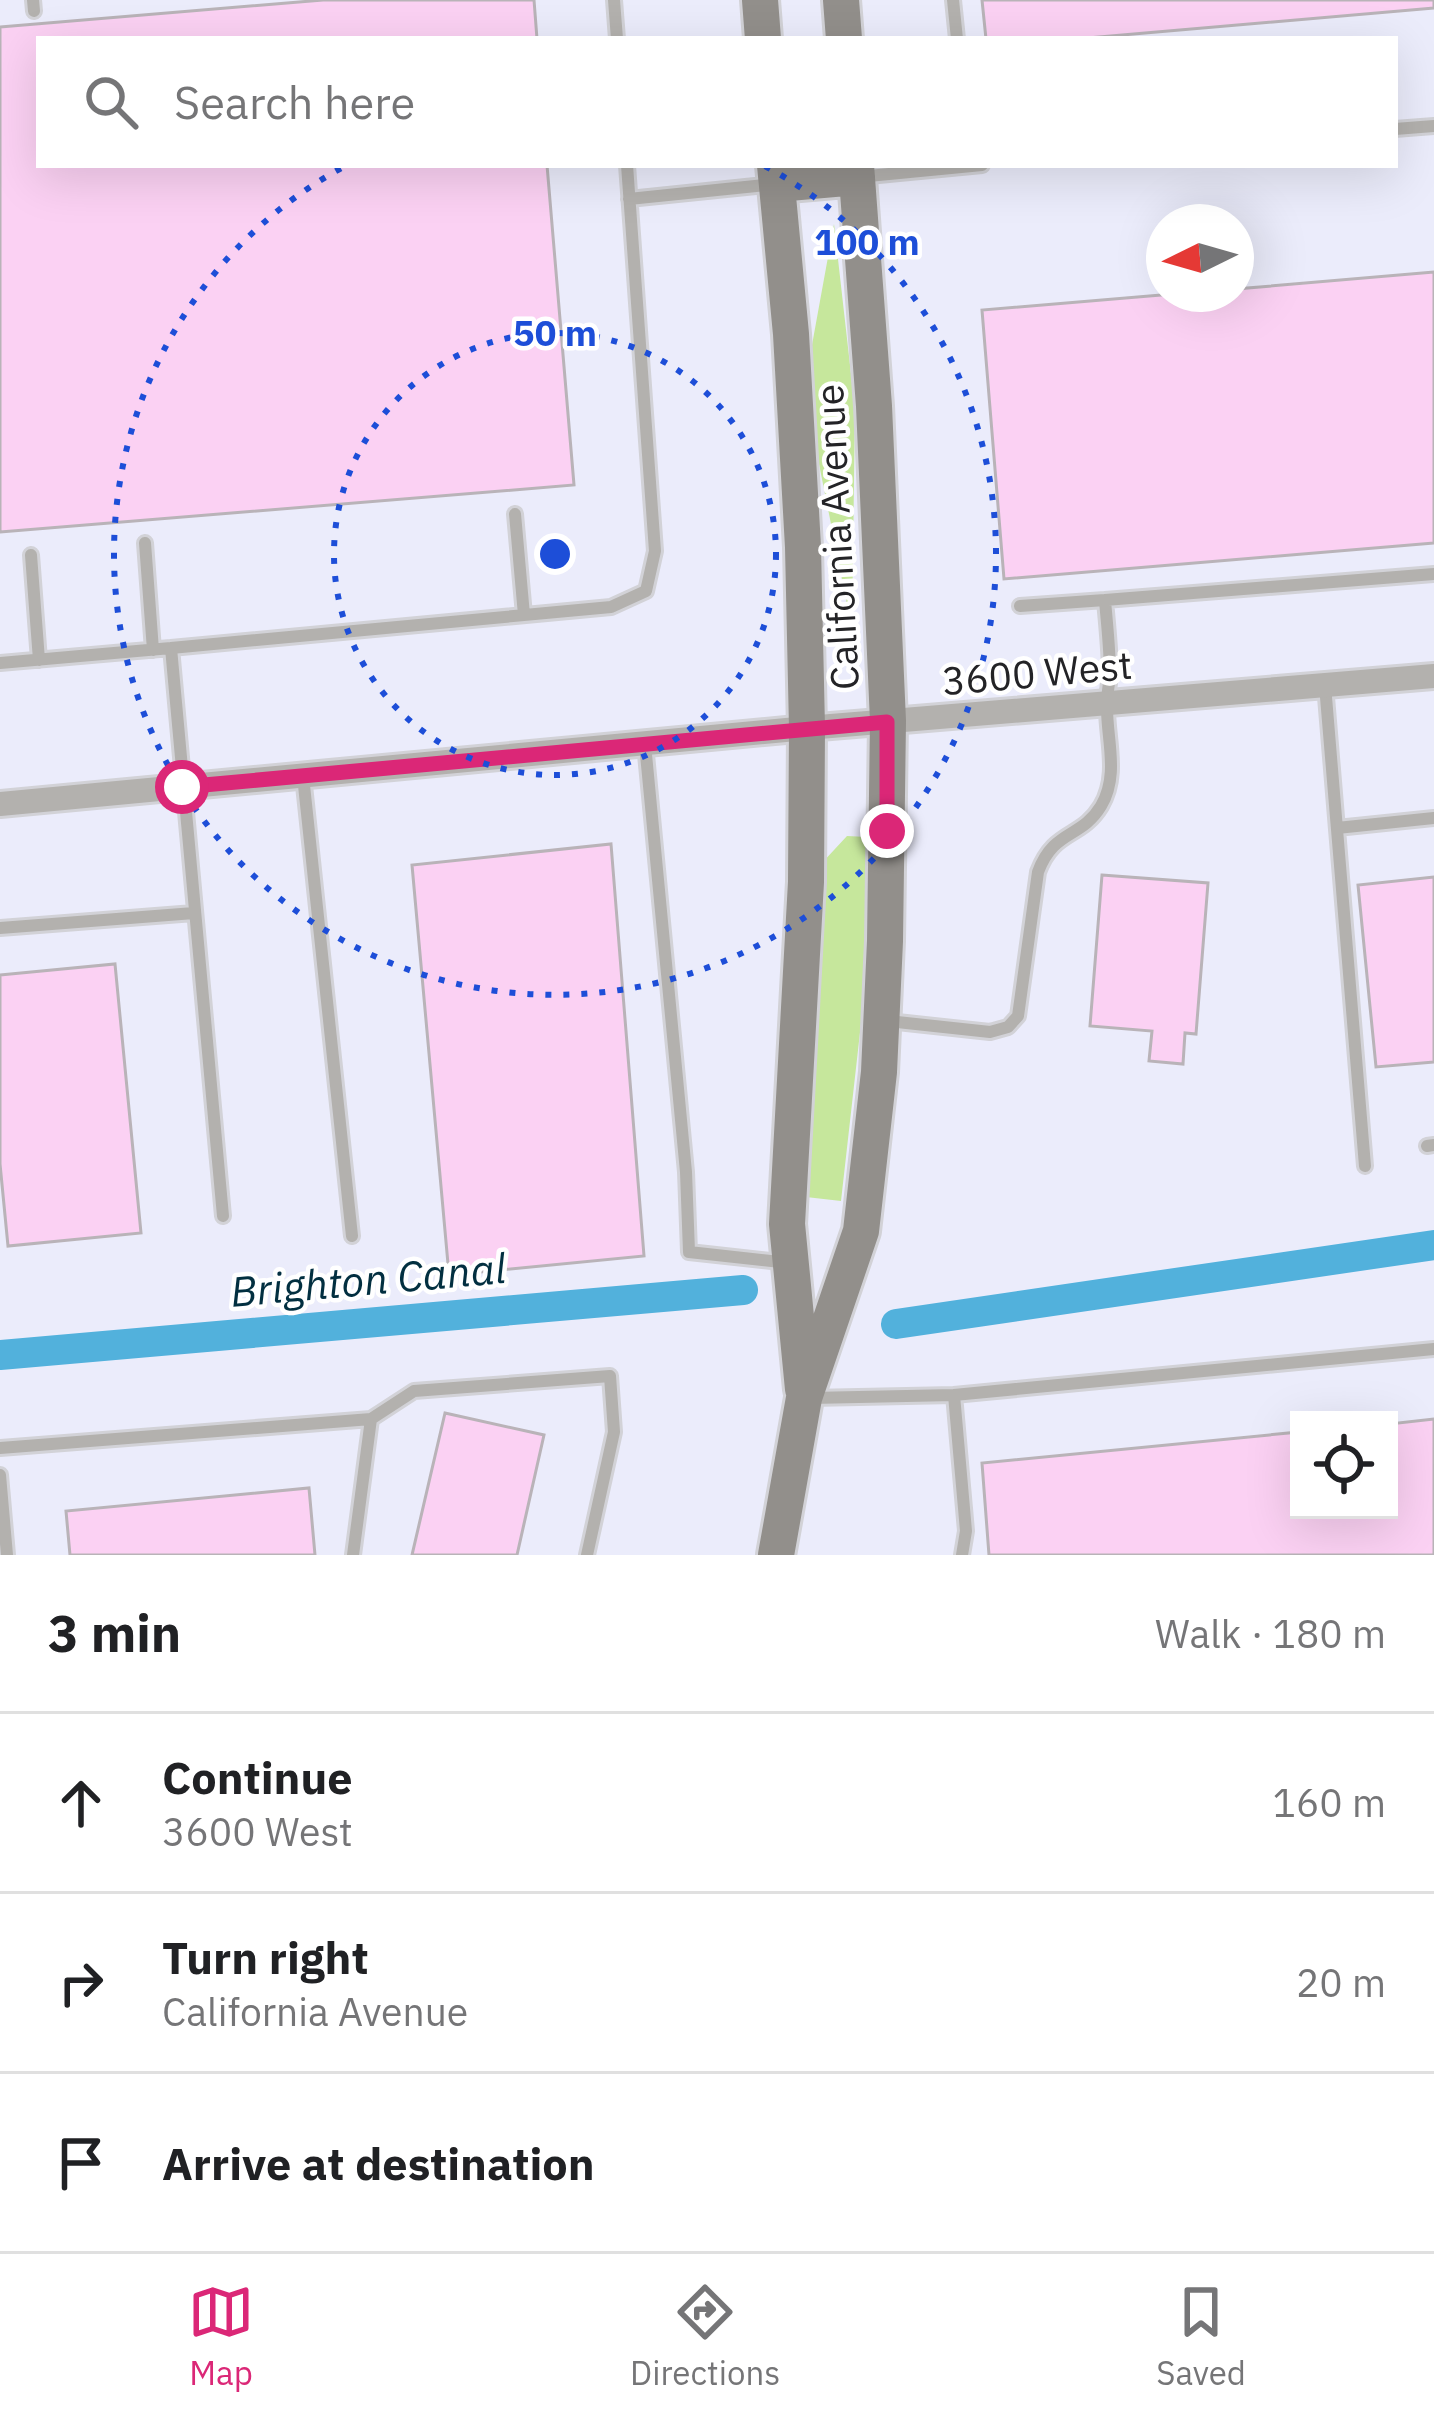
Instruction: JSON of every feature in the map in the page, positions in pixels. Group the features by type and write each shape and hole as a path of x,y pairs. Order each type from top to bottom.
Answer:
{"main road":[{"path":"760,0 763,36"},
{"path":"841,0 844,36"},
{"path":"776,174 856,171"},
{"name":"California Avenue","path":"776,1555 804,1398 861,1232 879,1072 887,722 874,406 856,171"},
{"name":"California Avenue","path":"776,174 803,548 806,882 788,1186 790,1263 804,1398"}],"street":[{"name":"3600 West","path":"0,804 807,728 1434,676"}],"lane":[{"path":"614,0 617,36"},
{"path":"953,0 957,36"},
{"path":"1398,129 1434,126"},
{"path":"0,663 610,607 646,591 655,551 627,168"},
{"path":"856,171 920,168"},
{"path":"629,199 776,174"},
{"path":"515,514 524,615"},
{"path":"145,543 154,650"},
{"path":"31,555 39,660"},
{"path":"1020,606 1434,574"},
{"path":"881,1021 990,1032 1008,1027 1018,1016 1038,872 1045,854 1059,839 1088,823 1107,795 1112,772 1105,600"},
{"path":"170,649 223,1216"},
{"path":"1325,685 1365,1166"},
{"path":"644,743 686,1172 689,1252 790,1263"},
{"path":"303,776 352,1236"},
{"path":"1337,828 1434,818"},
{"path":"0,928 194,913"},
{"path":"804,1398 954,1394 1434,1349"},
{"path":"0,1448 371,1419 415,1390 610,1376 614,1432 586,1555"},
{"path":"954,1394 966,1531 962,1555"},
{"path":"353,1555 371,1419"},
{"path":"0,1474 8,1555"}],"shaded area":[{"path":"0,0 1434,0 1434,1555 0,1555"}],"green space":[{"path":"834,224 855,409 852,629 814,439 810,356"},
{"path":"847,836 867,837 864,997 841,1201 806,1197 818,1018 821,864"}],"building":[{"path":"323,0 534,0 537,36 36,36 36,168 547,168 574,485 0,532 0,27"},
{"path":"982,0 1434,0 1434,8 1111,36 986,36"},
{"path":"1434,272 1434,543 1004,579 982,310 1146,296 1146,312 1254,312 1254,287"},
{"path":"611,844 644,1256 449,1275 412,865"},
{"path":"1102,875 1208,883 1196,1034 1185,1033 1183,1064 1149,1061 1152,1031 1090,1026"},
{"path":"1434,877 1434,1062 1376,1067 1358,885"},
{"path":"115,964 141,1233 8,1246 0,1164 0,975"},
{"path":"445,1413 544,1435 517,1555 412,1555"},
{"path":"1434,1419 1434,1555 989,1555 982,1463 1290,1433 1290,1519 1398,1519 1398,1423"},
{"path":"309,1488 315,1555 70,1555 66,1511"}],"waterway":[{"name":"Brighton Canal","path":"896,1324 1434,1245"},
{"name":"Brighton Canal","path":"0,1355 743,1290"}],"route":[{"path":"182,787 887,722 887,831"}]}
